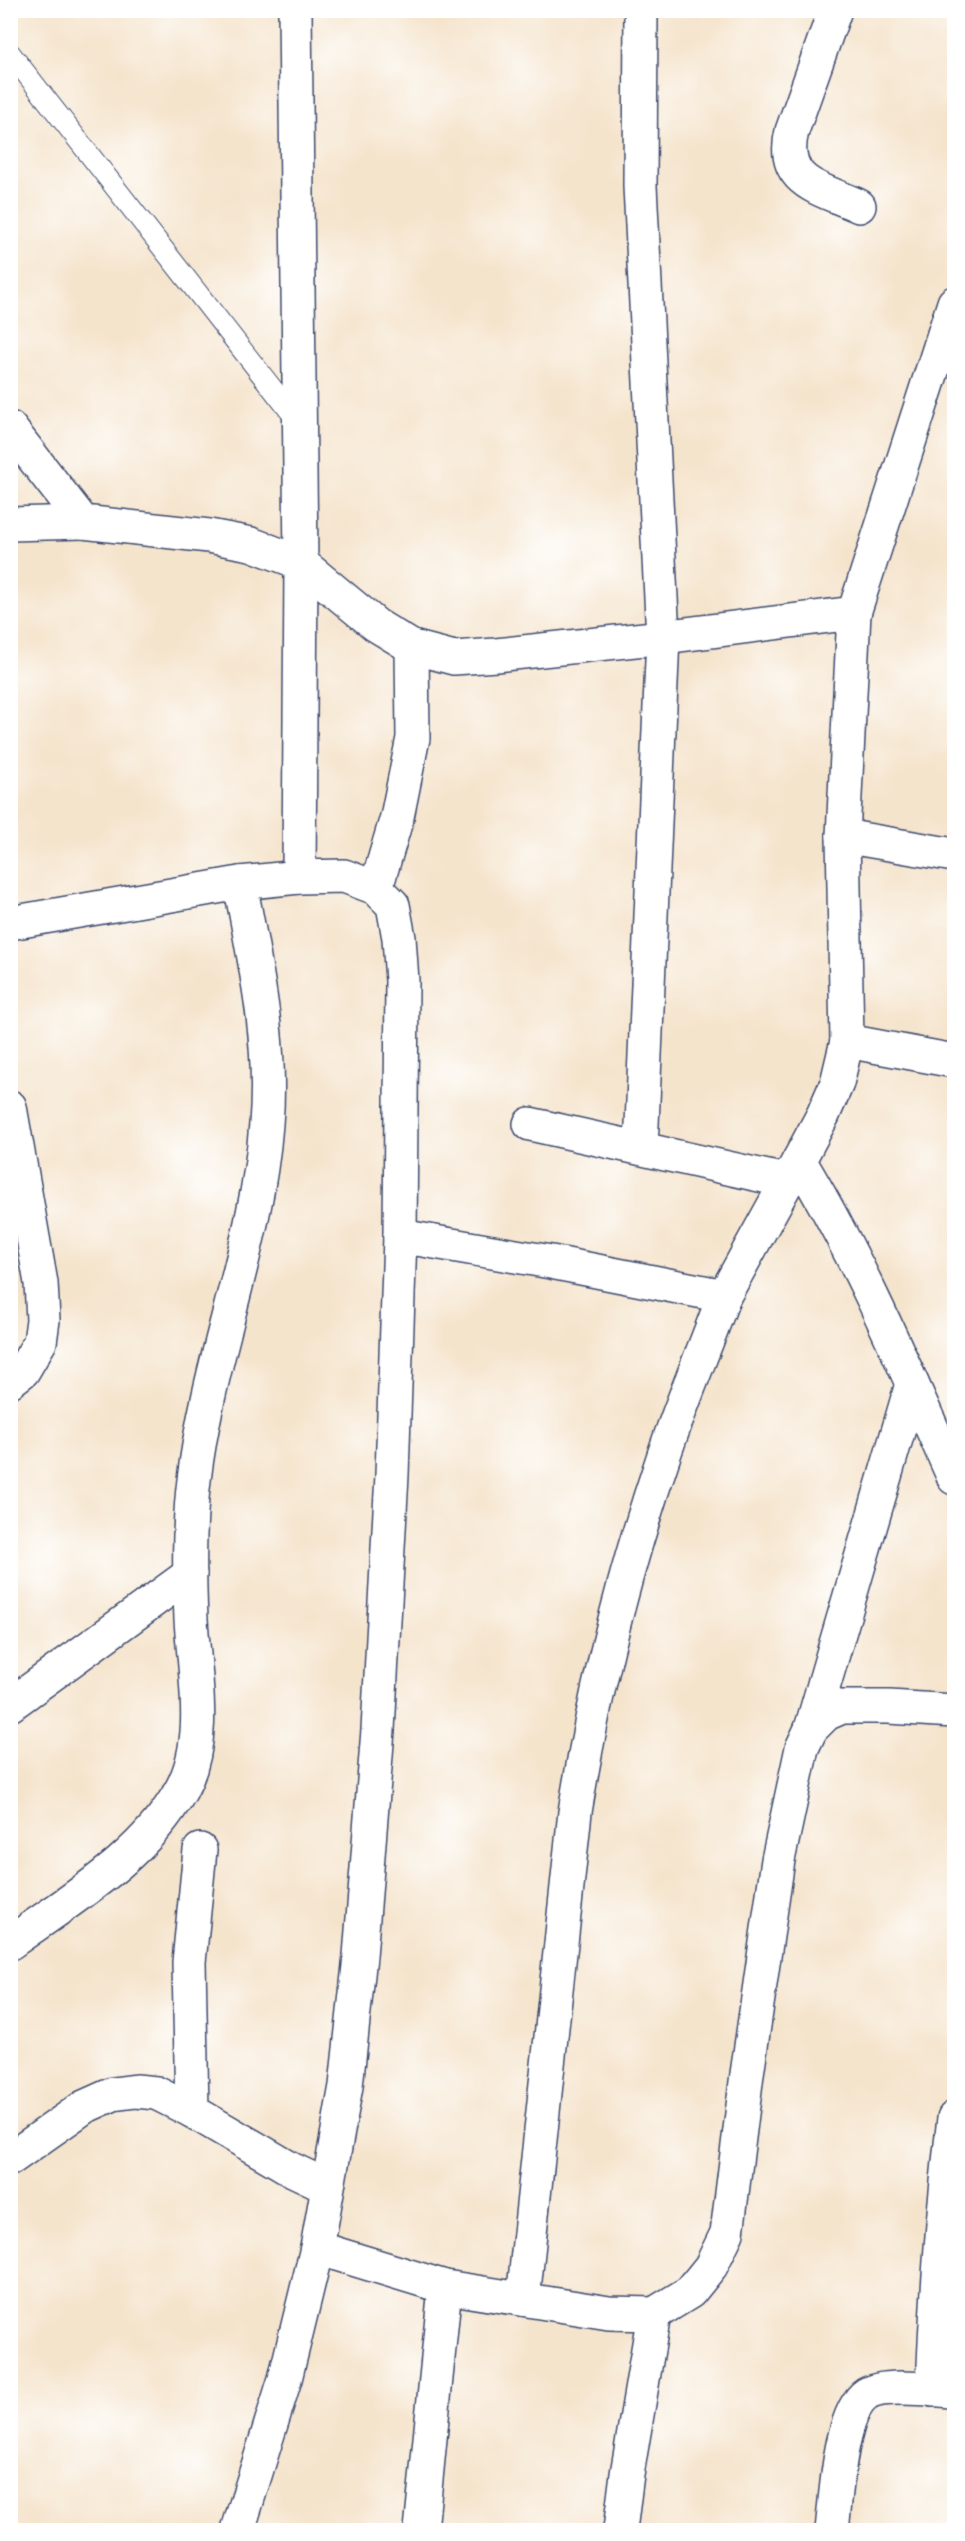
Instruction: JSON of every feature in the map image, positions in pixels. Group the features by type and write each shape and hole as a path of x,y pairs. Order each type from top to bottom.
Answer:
{"street":[{"path":"295,10 297,420 301,563 299,877"},
{"path":"641,10 640,186 663,637 641,1148"},
{"path":"835,10 792,131 788,147 789,162 796,174 807,182 859,206"},
{"path":"523,2299 575,1812 587,1736 636,1547 663,1458 724,1296 793,1170 837,1083 847,1041 843,836 854,613 954,303"},
{"path":"10,428 83,522"},
{"path":"10,524 83,522 209,536 251,544 301,563 376,625 412,647 454,658 496,656 854,613"},
{"path":"376,888 397,817 413,738 412,647"},
{"path":"843,836 954,855"},
{"path":"10,923 240,883 299,877 344,876 376,888 393,905 399,938 402,981 400,1236 392,1475 377,1742 360,1956 346,2086 317,2248 285,2379 238,2530"},
{"path":"10,1943 94,1883 157,1825 182,1788 195,1752 197,1709 190,1575 194,1480 210,1393 235,1293 259,1176 266,1125 268,1071 264,1010 240,883"},
{"path":"847,1041 954,1061"},
{"path":"10,1107 41,1283 43,1320 40,1342 22,1371 10,1381"},
{"path":"530,1124 641,1148 793,1170 826,1205 853,1256 954,1478"},
{"path":"400,1236 551,1262 724,1296"},
{"path":"317,2248 445,2287 609,2313 654,2314 690,2292 711,2266 727,2233 778,1860 796,1769 812,1729 912,1384"},
{"path":"10,1705 190,1575"},
{"path":"812,1729 826,1714 842,1707 954,1711"},
{"path":"192,2111 189,1962 200,1850"},
{"path":"10,2159 84,2107 113,2094 136,2091 156,2093 192,2111 291,2169 327,2186"},
{"path":"832,2530 844,2436 853,2411 867,2394 885,2389 944,2391 937,2282 951,2176 954,2118"},
{"path":"421,2530 445,2287"},
{"path":"620,2530 654,2314"}],"lane":[{"path":"10,53 297,420"}]}
